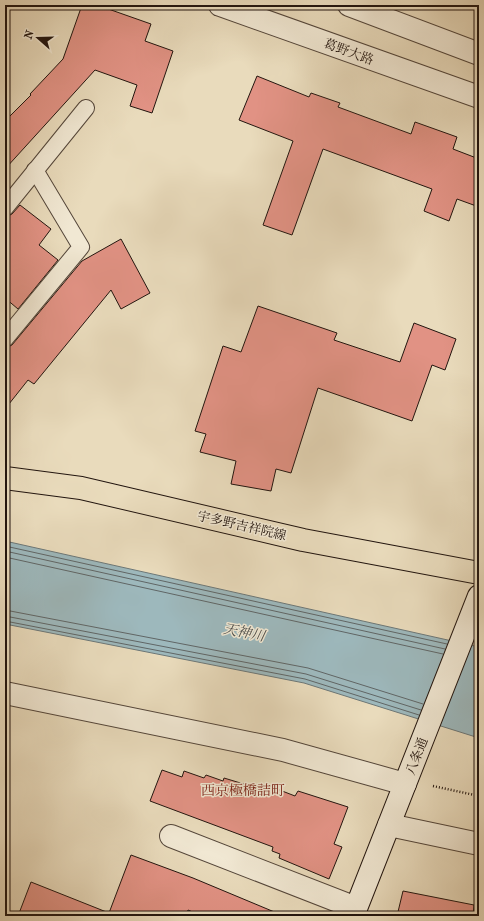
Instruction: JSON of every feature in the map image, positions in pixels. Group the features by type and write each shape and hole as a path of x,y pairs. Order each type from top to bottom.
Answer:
{"main road":[{"name":"宇多野吉祥院線","path":"5,478 81,488 303,540 479,573"}],"street":[{"name":"葛野大路","path":"220,5 479,97"},
{"path":"350,5 479,54"},
{"name":"八条通","path":"355,912 476,604"},
{"path":"5,693 283,750 405,784"},
{"path":"389,825 479,844"},
{"path":"170,836 355,912"}],"lane":[{"path":"5,208 86,108"},
{"path":"5,339 81,247 35,170"}],"path":[{"path":"405,784 426,785 479,796"}],"water":[{"name":"天神川","path":"5,541 479,647 479,738 304,683 5,624"}],"building":[{"path":"82,5 97,5 151,24 145,41 173,51 152,113 130,106 137,85 95,70 5,169 5,121 31,95 30,94 63,59"},
{"path":"257,76 309,97 311,93 340,103 338,107 411,134 415,122 457,137 453,149 479,159 479,207 457,199 449,221 424,211 432,189 323,149 292,235 263,225 293,141 239,120"},
{"path":"20,205 51,229 39,245 58,260 18,309 5,298 5,217 12,214"},
{"path":"121,239 150,293 121,309 111,290 34,384 28,380 5,409 5,348 12,345 82,261"},
{"path":"258,306 337,333 334,340 400,362 414,323 456,339 445,370 432,365 412,421 318,388 291,473 276,469 271,491 231,484 236,461 200,452 206,434 195,431 223,346 241,352"},
{"path":"162,770 182,777 184,771 204,778 206,775 223,781 224,778 257,788 258,785 276,791 277,789 295,796 298,791 348,807 334,844 342,847 329,879 279,858 280,854 272,851 273,847 150,801"},
{"path":"131,855 193,878 284,916 202,916 188,910 186,916 18,916 31,882 109,913"},
{"path":"403,891 474,905 473,916 397,916"}],"district":[{"name":"西京極橋詰町","path":"243,790"}]}
